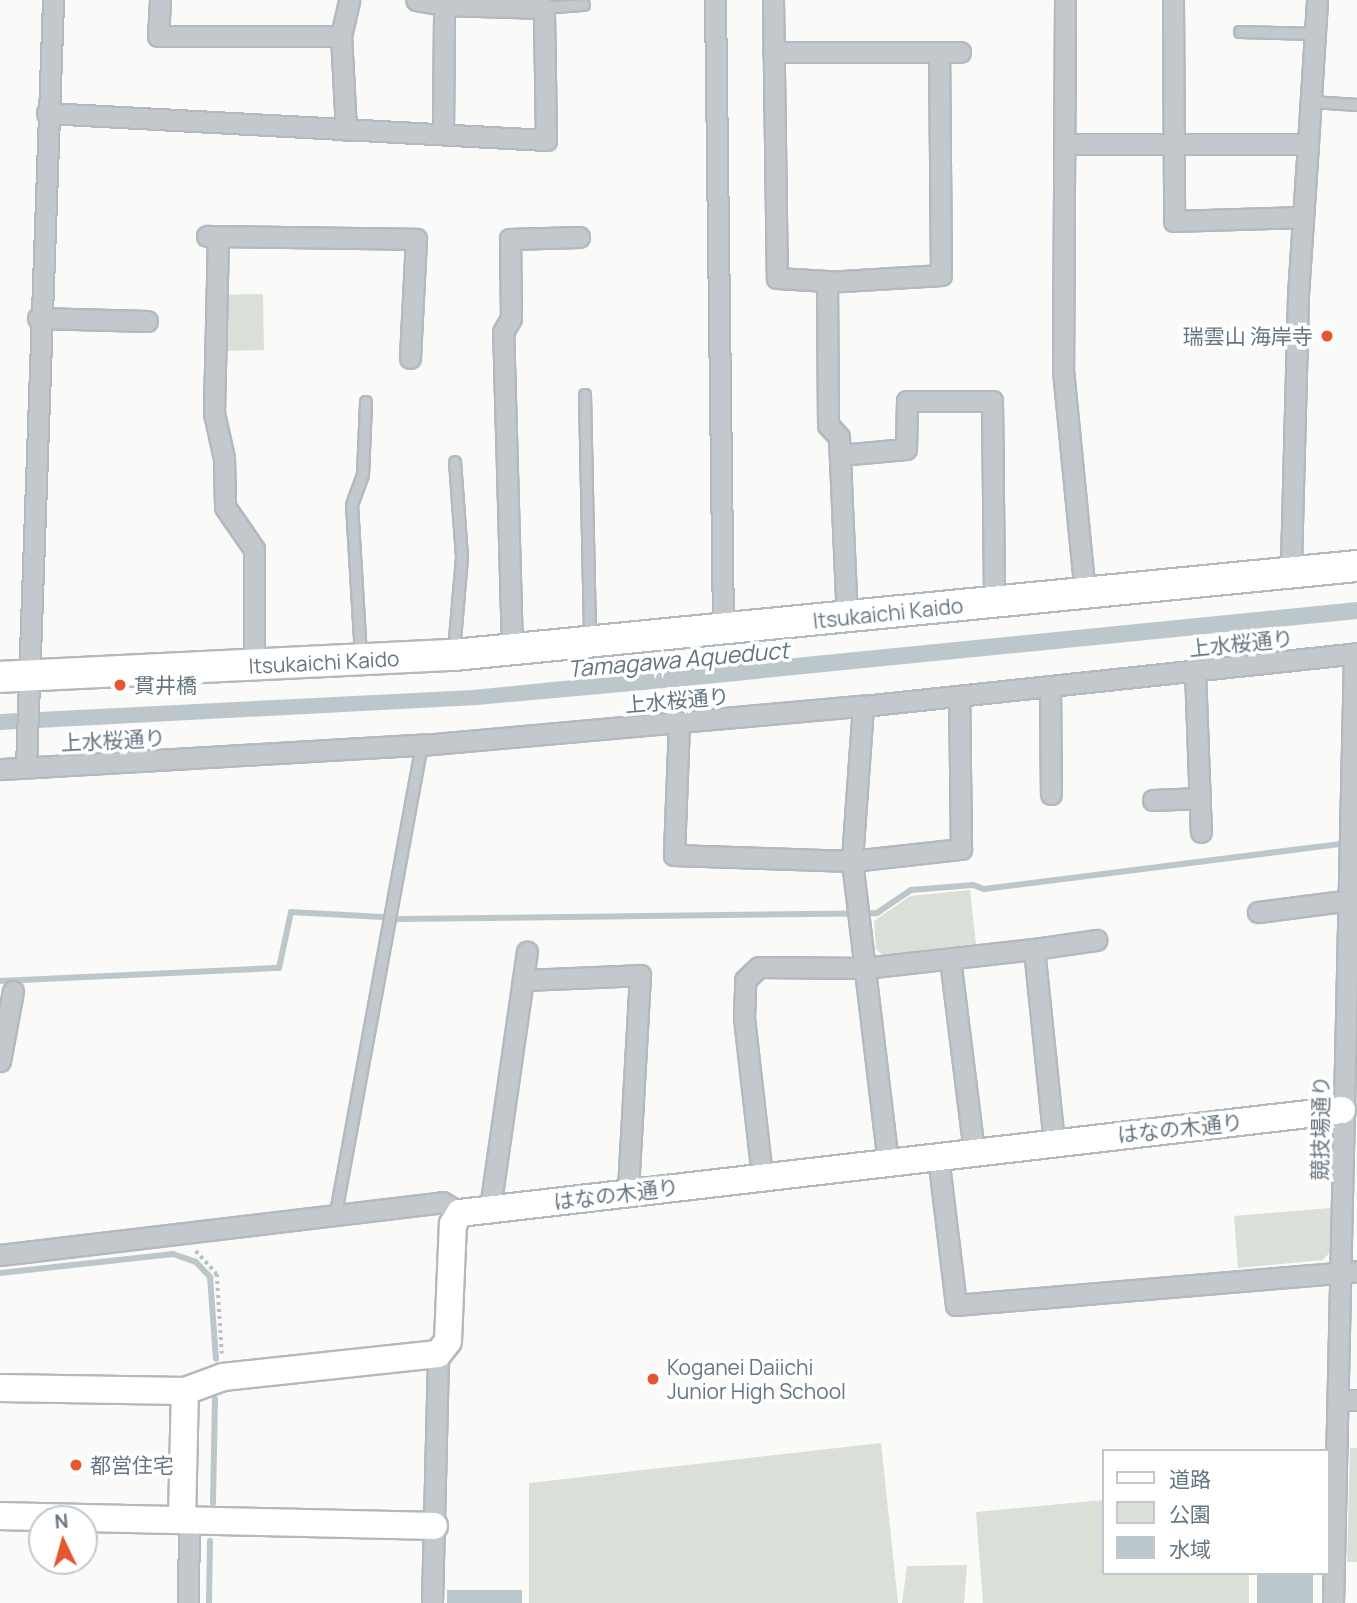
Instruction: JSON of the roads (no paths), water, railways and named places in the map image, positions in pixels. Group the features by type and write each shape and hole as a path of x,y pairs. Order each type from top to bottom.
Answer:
{"main road":[{"name":"Itsukaichi Kaido","path":"18,687 254,666 454,655 723,631 1357,566"}],"street":[{"path":"26,761 18,687 52,0"},
{"path":"160,0 158,36 341,36"},
{"path":"346,130 341,36 349,0"},
{"path":"47,113 346,130 443,132 546,140 544,8 444,5 416,0"},
{"path":"715,0 723,631"},
{"path":"773,0 777,278 827,282 941,275 939,52"},
{"path":"1065,0 1067,144 1063,370 1085,593"},
{"path":"1173,0 1174,221 1302,216"},
{"path":"1291,572 1302,216 1317,0"},
{"path":"443,132 444,5"},
{"path":"773,52 960,52"},
{"path":"1067,144 1308,144"},
{"path":"254,666 254,550 225,507 224,458 214,413 212,236 416,239 410,358"},
{"path":"512,648 503,332 512,318 510,239 579,237"},
{"path":"827,282 828,425 839,437 847,618"},
{"path":"38,318 147,321"},
{"path":"840,456 906,449 907,401 992,401 994,602"},
{"name":"上水桜通り","path":"0,769 26,761 422,746 863,706 1356,653"},
{"name":"競技場通り","path":"1333,1603 1348,1400 1349,1110 1353,947 1350,900 1354,862 1352,833 1356,653"},
{"path":"1195,671 1201,832"},
{"path":"1050,686 1051,794"},
{"path":"679,723 674,855 852,861 961,849 959,696"},
{"path":"863,706 852,861 888,1161"},
{"path":"1153,800 1200,798"},
{"path":"1258,912 1350,900"},
{"path":"762,1176 744,1017 745,980 759,967 864,968 1096,940"},
{"path":"1034,949 1054,1142"},
{"path":"490,1208 527,952"},
{"path":"950,959 974,1152"},
{"path":"523,980 639,975 628,1193"},
{"path":"0,1061 13,991"},
{"name":"はなの木通り","path":"460,1213 888,1161 1349,1110"},
{"path":"938,1156 956,1305 1349,1270"},
{"path":"0,1255 442,1202 460,1213 453,1224 448,1341 438,1354 432,1603"},
{"path":"0,1388 185,1391 223,1377 438,1354"},
{"path":"185,1391 188,1603"},
{"path":"0,1516 434,1526"}],"lane":[{"path":"544,8 584,5"},
{"path":"1240,32 1315,34"},
{"path":"1312,102 1357,105"},
{"path":"585,395 590,642"},
{"path":"361,660 352,505 363,475 366,402"},
{"path":"454,655 462,557 455,462"},
{"path":"336,1213 422,746"}],"water":[{"path":"1357,602 1357,619 655,689 477,705 0,730 0,714 473,690"},
{"path":"1257,1575 1313,1575 1313,1603 1257,1603"},
{"path":"447,1590 522,1590 522,1603 447,1603"}],"waterway":[{"path":"398,919 877,913 911,890 973,885 984,889 1347,843"},
{"path":"0,981 279,968 291,912 382,917"},
{"path":"0,1273 173,1254 196,1262 210,1277 216,1359"},
{"path":"213,1503 215,1399"},
{"path":"209,1603 210,1541"}],"place":[{"name":"瑞雲山 海岸寺","path":"1327,336"},
{"name":"貫井橋","path":"120,685"},
{"name":"Koganei Daiichi Junior High School","path":"653,1379"},
{"name":"都営住宅","path":"76,1465"}],"water label":[{"name":"Tamagawa Aqueduct","path":"678,659"}]}
